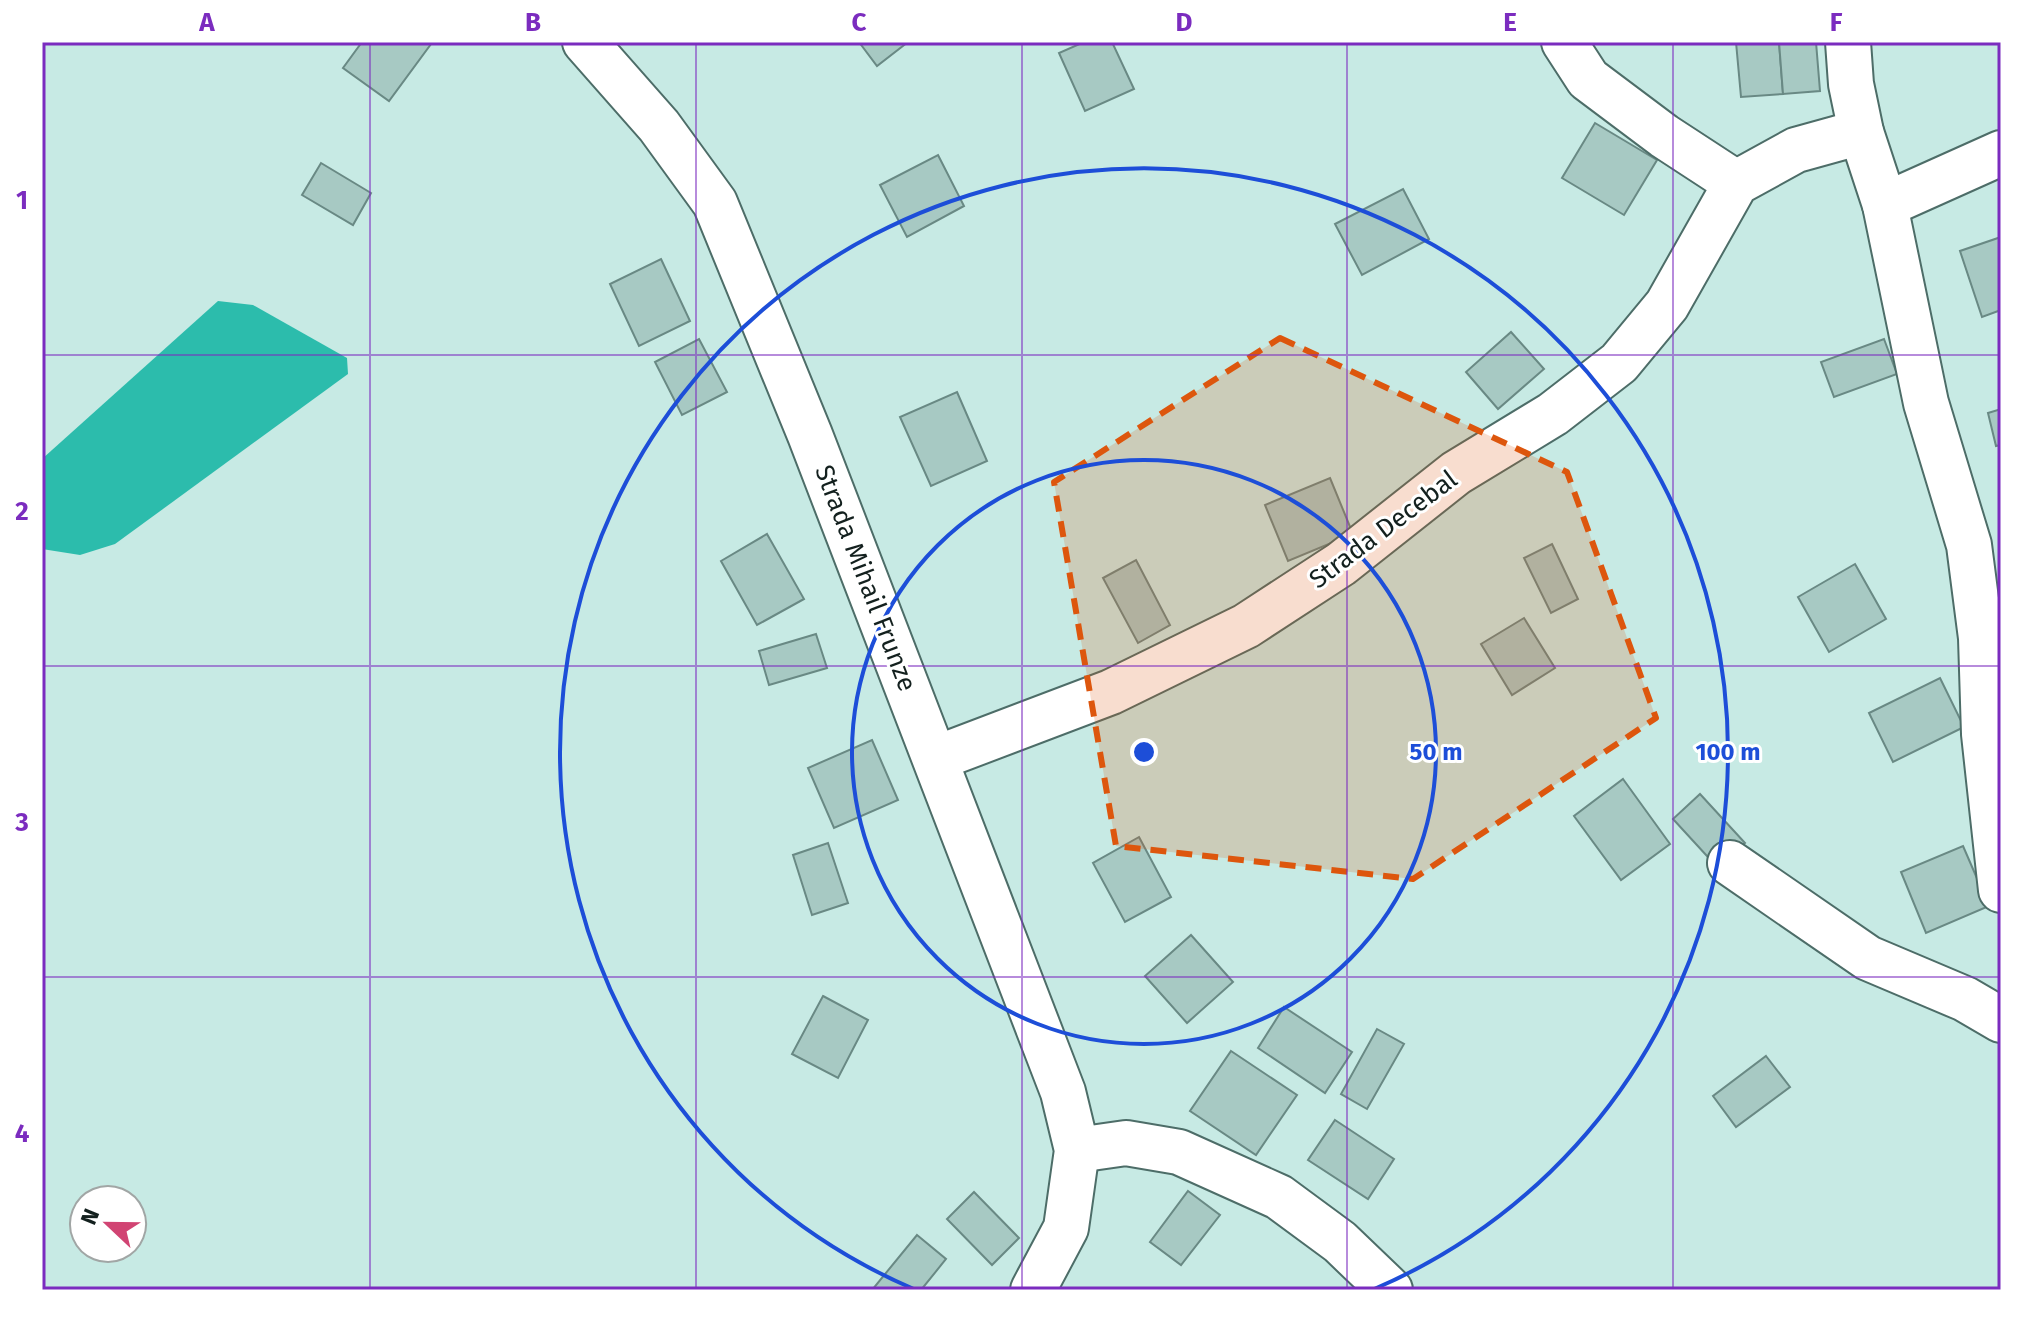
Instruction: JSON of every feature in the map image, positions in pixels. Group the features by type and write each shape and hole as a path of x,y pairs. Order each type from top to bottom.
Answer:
{"street":[{"name":"Strada Mihail Frunze","path":"587,42 659,126 715,203 937,758 1063,1092 1077,1150"},
{"path":"1564,42 1588,79 1664,136 1736,183 1796,150 1861,132"},
{"path":"1848,42 1851,84 1861,132 1885,205 1926,403 1969,545 1981,638 1984,734 2001,890"},
{"path":"1885,205 2001,153"},
{"name":"Strada Decebal","path":"937,758 1111,692 1246,626 1341,564 1456,473 1553,414 1619,363 1667,305 1736,183"},
{"path":"1730,863 1868,958 1965,999 2001,1020"},
{"path":"1033,1290 1066,1228 1077,1150 1126,1143 1179,1152 1279,1197 1340,1242 1390,1290"}],"highlighted area":[{"path":"1280,338 1567,472 1656,718 1413,879 1116,846 1054,482"}],"shaded area":[{"path":"218,301 253,305 347,358 348,374 115,544 80,555 42,549 42,459"}],"building":[{"path":"362,42 431,44 389,101 343,68"},
{"path":"859,42 908,42 877,66"},
{"path":"1084,42 1112,42 1134,89 1085,111 1059,53"},
{"path":"1736,42 1779,42 1783,94 1741,97"},
{"path":"1779,42 1816,42 1820,91 1783,94"},
{"path":"1595,123 1657,160 1624,215 1562,178"},
{"path":"938,155 964,206 907,237 880,185"},
{"path":"321,163 371,193 353,225 302,195"},
{"path":"1403,189 1429,239 1362,275 1335,224"},
{"path":"2001,237 2001,310 1982,317 1960,251"},
{"path":"661,259 690,321 639,346 610,284"},
{"path":"1511,332 1544,369 1498,409 1466,372"},
{"path":"699,339 727,392 682,415 655,362"},
{"path":"1884,339 1897,374 1834,397 1821,362"},
{"path":"957,392 987,461 931,486 900,417"},
{"path":"2001,409 2001,445 1996,446 1988,413"},
{"path":"1330,478 1353,534 1288,561 1265,505"},
{"path":"767,534 804,599 757,625 721,561"},
{"path":"1552,544 1578,599 1551,613 1524,558"},
{"path":"1136,560 1170,625 1138,643 1103,578"},
{"path":"1855,564 1886,619 1829,652 1798,597"},
{"path":"1524,618 1555,668 1512,695 1481,644"},
{"path":"816,634 827,668 769,685 759,651"},
{"path":"1940,678 1964,727 1893,762 1869,713"},
{"path":"872,740 898,800 834,828 808,768"},
{"path":"1623,779 1670,844 1621,880 1574,816"},
{"path":"1700,794 1745,843 1718,868 1673,819"},
{"path":"1139,837 1171,897 1125,922 1093,863"},
{"path":"828,843 848,903 812,915 793,855"},
{"path":"1963,846 1989,906 1926,933 1901,872"},
{"path":"1191,935 1233,982 1187,1023 1145,976"},
{"path":"823,996 868,1020 838,1078 792,1054"},
{"path":"1284,1007 1352,1052 1325,1093 1258,1048"},
{"path":"1377,1029 1404,1044 1367,1109 1341,1094"},
{"path":"1231,1051 1297,1095 1256,1155 1190,1111"},
{"path":"1766,1056 1790,1087 1736,1127 1713,1096"},
{"path":"1335,1120 1394,1159 1368,1199 1308,1160"},
{"path":"1188,1191 1220,1215 1181,1265 1150,1242"},
{"path":"974,1192 1019,1238 992,1265 947,1219"},
{"path":"917,1235 946,1259 921,1290 872,1290"}]}
